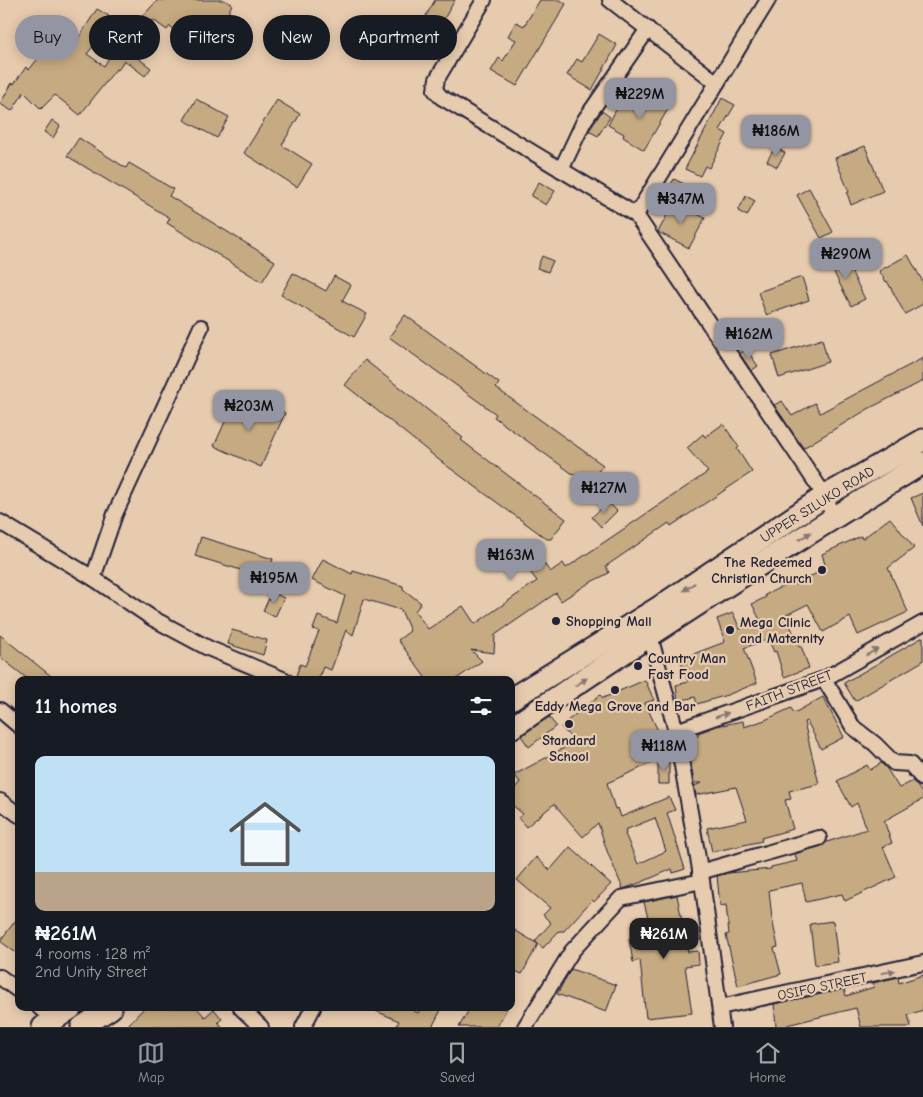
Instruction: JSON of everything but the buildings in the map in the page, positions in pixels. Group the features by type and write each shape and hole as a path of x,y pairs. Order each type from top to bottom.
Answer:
{"main road":[{"name":"UPPER SILUKO ROAD","path":"515,697 658,608 825,496 923,440"},
{"name":"UPPER SILUKO ROAD","path":"515,725 834,517 923,463"},
{"path":"82,1027 106,1011"}],"street":[{"path":"484,0 437,79 435,90 441,97 636,215 825,496 834,517"},
{"path":"610,0 717,83"},
{"path":"636,215 768,0"},
{"path":"561,170 584,121 648,29"},
{"path":"93,578 114,514 201,326"},
{"path":"0,522 93,578 152,618 208,648 276,676"},
{"name":"FAITH STREET","path":"676,731 824,680 923,623"},
{"path":"650,636 676,731 701,877 722,1027"},
{"path":"824,680 853,728 875,744 894,762 910,764 923,779"},
{"path":"0,710 15,723"},
{"path":"0,800 15,812"},
{"path":"525,1027 572,952 621,898 701,877 820,838"},
{"name":"OSIFO STREET","path":"720,1007 923,964"},
{"path":"0,978 15,988"},
{"path":"244,1011 261,1027"},
{"path":"303,1027 311,1011"}],"place":[{"name":"The Redeemed Christian Church","path":"822,570"},
{"name":"Shopping Mall","path":"556,621"},
{"name":"Mega Clinic and Maternity","path":"730,630"},
{"name":"Country Man Fast Food","path":"638,666"},
{"name":"Eddy Mega Grove and Bar","path":"615,690"},
{"name":"Standard School","path":"569,724"}]}
